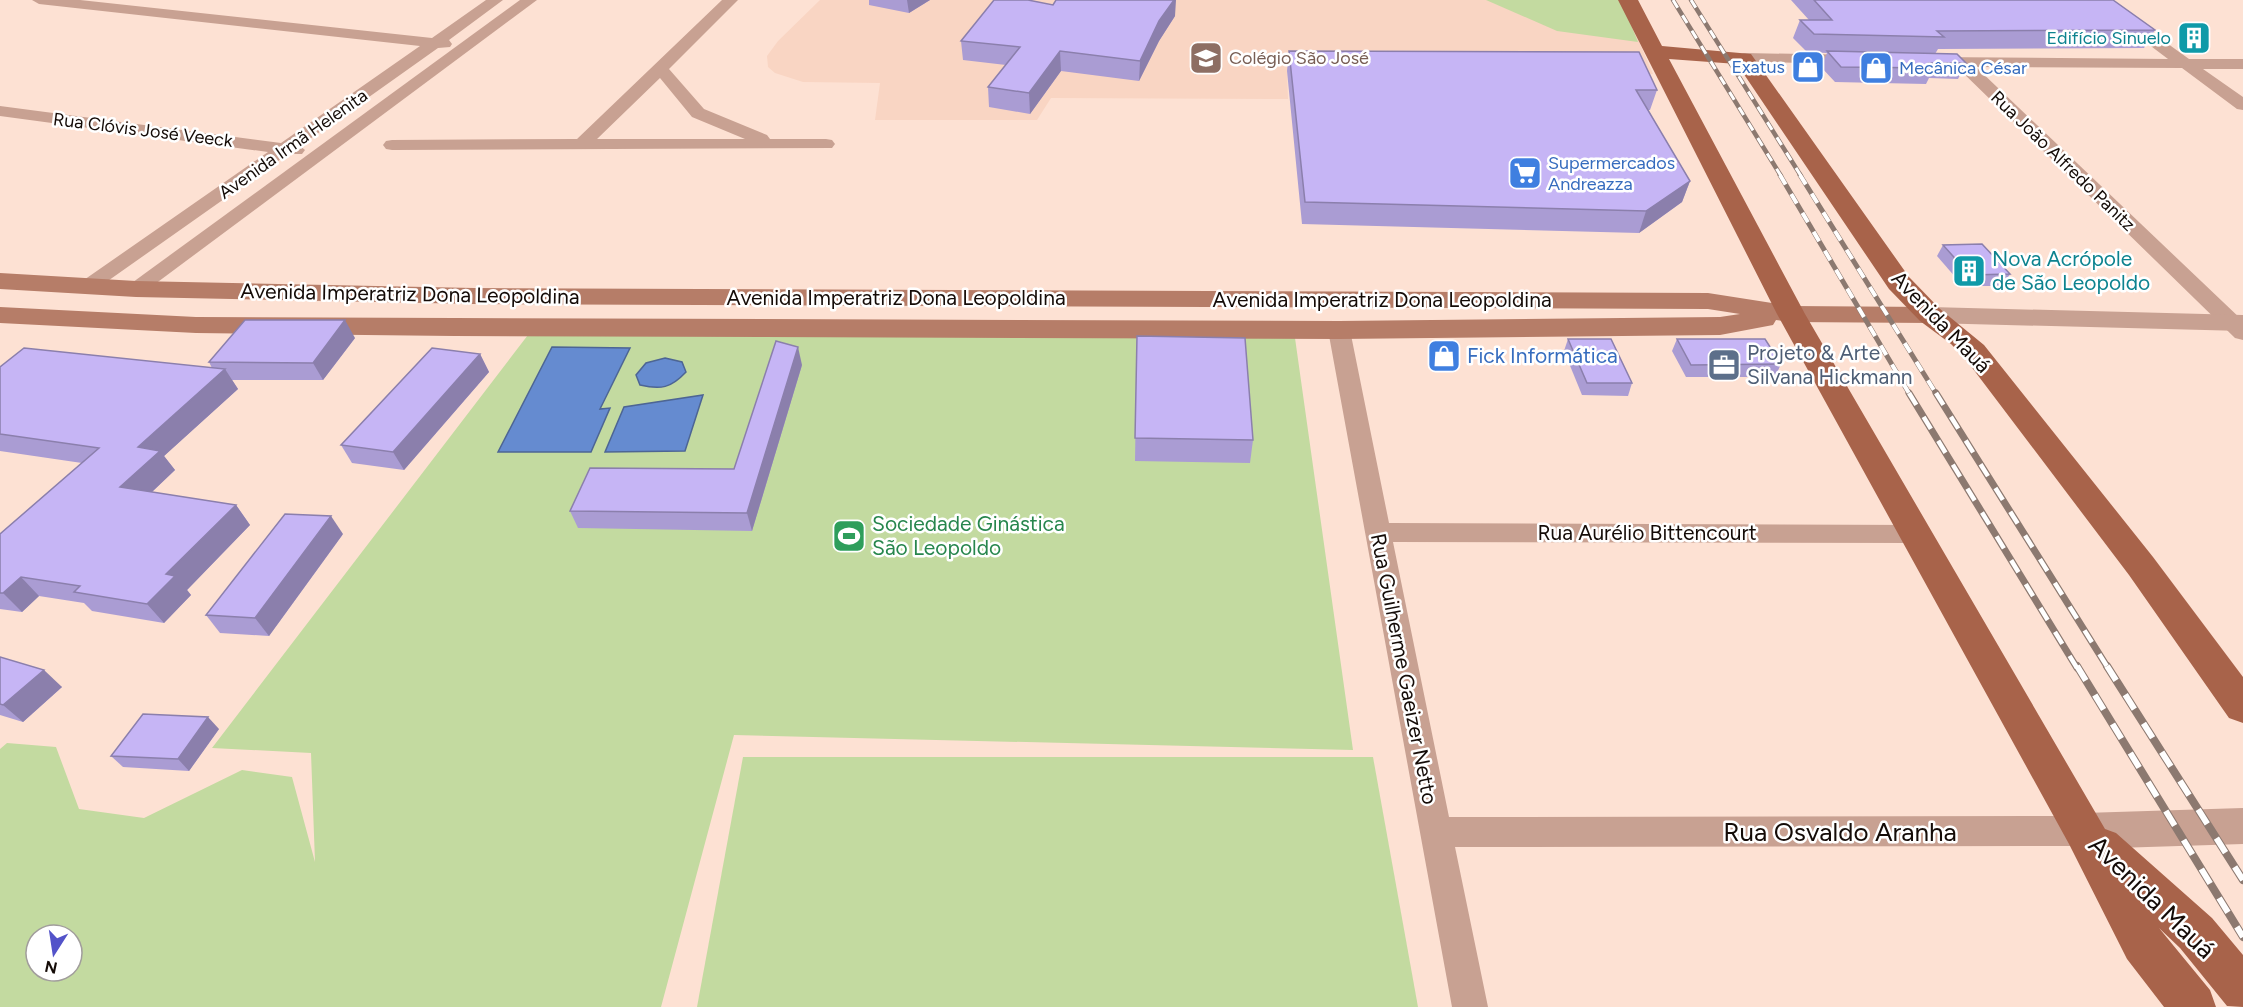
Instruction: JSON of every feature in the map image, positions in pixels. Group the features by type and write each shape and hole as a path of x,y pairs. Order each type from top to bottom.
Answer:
{"main road":[{"name":"Avenida Mauá","path":"1628,0 1791,314 2084,831 2143,944 2193,1007"},
{"path":"1657,52 1744,58"},
{"name":"Avenida Mauá","path":"1744,58 1899,283 1930,315 1961,338 1974,351 2141,566 2243,707"},
{"name":"Avenida Imperatriz Dona Leopoldina","path":"0,281 136,289 490,296 1707,301 1791,314 1930,315"},
{"path":"804,328 809,297"},
{"name":"Avenida Imperatriz Dona Leopoldina","path":"0,315 196,325 1339,330 1720,326 1791,314"},
{"name":"Avenida Mauá","path":"2084,831 2196,933 2243,990"}],"street":[{"path":"39,0 468,47"},
{"name":"Avenida Irmã Helenita","path":"88,286 496,0"},
{"name":"Avenida Irmã Helenita","path":"136,289 530,0"},
{"path":"582,144 731,0"},
{"path":"2097,0 2243,105"},
{"path":"1744,58 1870,61"},
{"path":"1916,62 2243,64"},
{"name":"Rua João Alfredo Panitz","path":"1962,63 2239,327"},
{"path":"660,68 698,113 772,144"},
{"name":"Rua Clóvis José Veeck","path":"0,111 322,154"},
{"path":"392,145 826,144"},
{"path":"1930,315 2239,327"},
{"name":"Rua Guilherme Gaeizer Netto","path":"1339,330 1470,1007"},
{"name":"Rua Aurélio Bittencourt","path":"1377,532 1917,534"},
{"name":"Rua Osvaldo Aranha","path":"1436,832 2084,831 2243,826"}],"shaded area":[{"name":"Colégio São José","path":"820,0 1621,0 1653,74 1287,71 1288,99 1051,98 1037,120 875,120 880,83 803,82 775,73 768,67 767,56 778,41"}],"green space":[{"path":"1486,0 1621,0 1638,42 1557,31"},
{"name":"Sociedade Ginástica São Leopoldo","path":"531,331 1295,338 1353,750 734,735 661,1007 0,1007 0,749 7,743 56,747 79,809 144,818 242,770 292,777 315,862 311,753 212,748"},
{"path":"743,757 1373,757 1418,1007 697,1007"}],"water":[{"path":"552,347 630,348 600,409 610,408 591,452 498,452"},
{"path":"665,358 682,362 686,372 665,386 640,385 636,375 646,363"},
{"path":"703,395 685,451 605,452 624,407"}],"building":[{"path":"994,0 1028,0 1053,5 1056,0 1174,0 1159,21 1140,61 1060,51 1029,93 988,87 1020,47 961,41"},
{"path":"1814,0 2113,0 2155,30 1937,31 1944,37 1814,34 1800,20 1832,20"},
{"path":"1289,51 1639,52 1657,90 1636,90 1690,181 1646,211 1305,202"},
{"path":"1827,51 1957,54 1966,63 1929,63 1934,68 1841,67"},
{"path":"1982,244 2010,274 1970,275 1943,245"},
{"path":"245,320 345,320 313,363 209,362"},
{"path":"1137,336 1245,338 1253,440 1135,438"},
{"path":"1568,339 1611,339 1632,383 1587,383"},
{"path":"1677,339 1765,339 1781,364 1691,365"},
{"path":"776,341 798,347 747,513 570,511 590,468 734,469"},
{"path":"24,348 225,369 138,447 160,451 120,487 236,505 166,574 175,576 147,604 74,592 80,586 21,577 3,593 0,593 0,534 99,448 0,434 0,367"},
{"path":"432,348 480,354 393,452 341,445"},
{"path":"285,514 331,516 255,618 206,615"},
{"path":"0,657 44,670 3,705 0,704"},
{"path":"143,714 208,717 178,759 111,756"}],"railway":[{"path":"1673,0 1781,176"},
{"path":"1691,0 1801,176"},
{"path":"1780,175 1910,395"},
{"path":"1800,175 1937,395"},
{"path":"1909,393 2077,668"},
{"path":"1936,393 2108,668"},
{"path":"2077,666 2243,937"},
{"path":"2107,666 2243,880"}],"place":[{"name":"Edifício Sinuelo","path":"2194,38"},
{"name":"Colégio São José","path":"1206,58"},
{"name":"Exatus","path":"1808,67"},
{"name":"Mecânica César","path":"1876,68"},
{"name":"Supermercados Andreazza","path":"1525,173"},
{"name":"Nova Acrópole de São Leopoldo","path":"1969,271"},
{"name":"Fick Informática","path":"1444,356"},
{"name":"Projeto & Arte Silvana Hickmann","path":"1724,365"},
{"name":"Sociedade Ginástica São Leopoldo","path":"849,536"}]}
